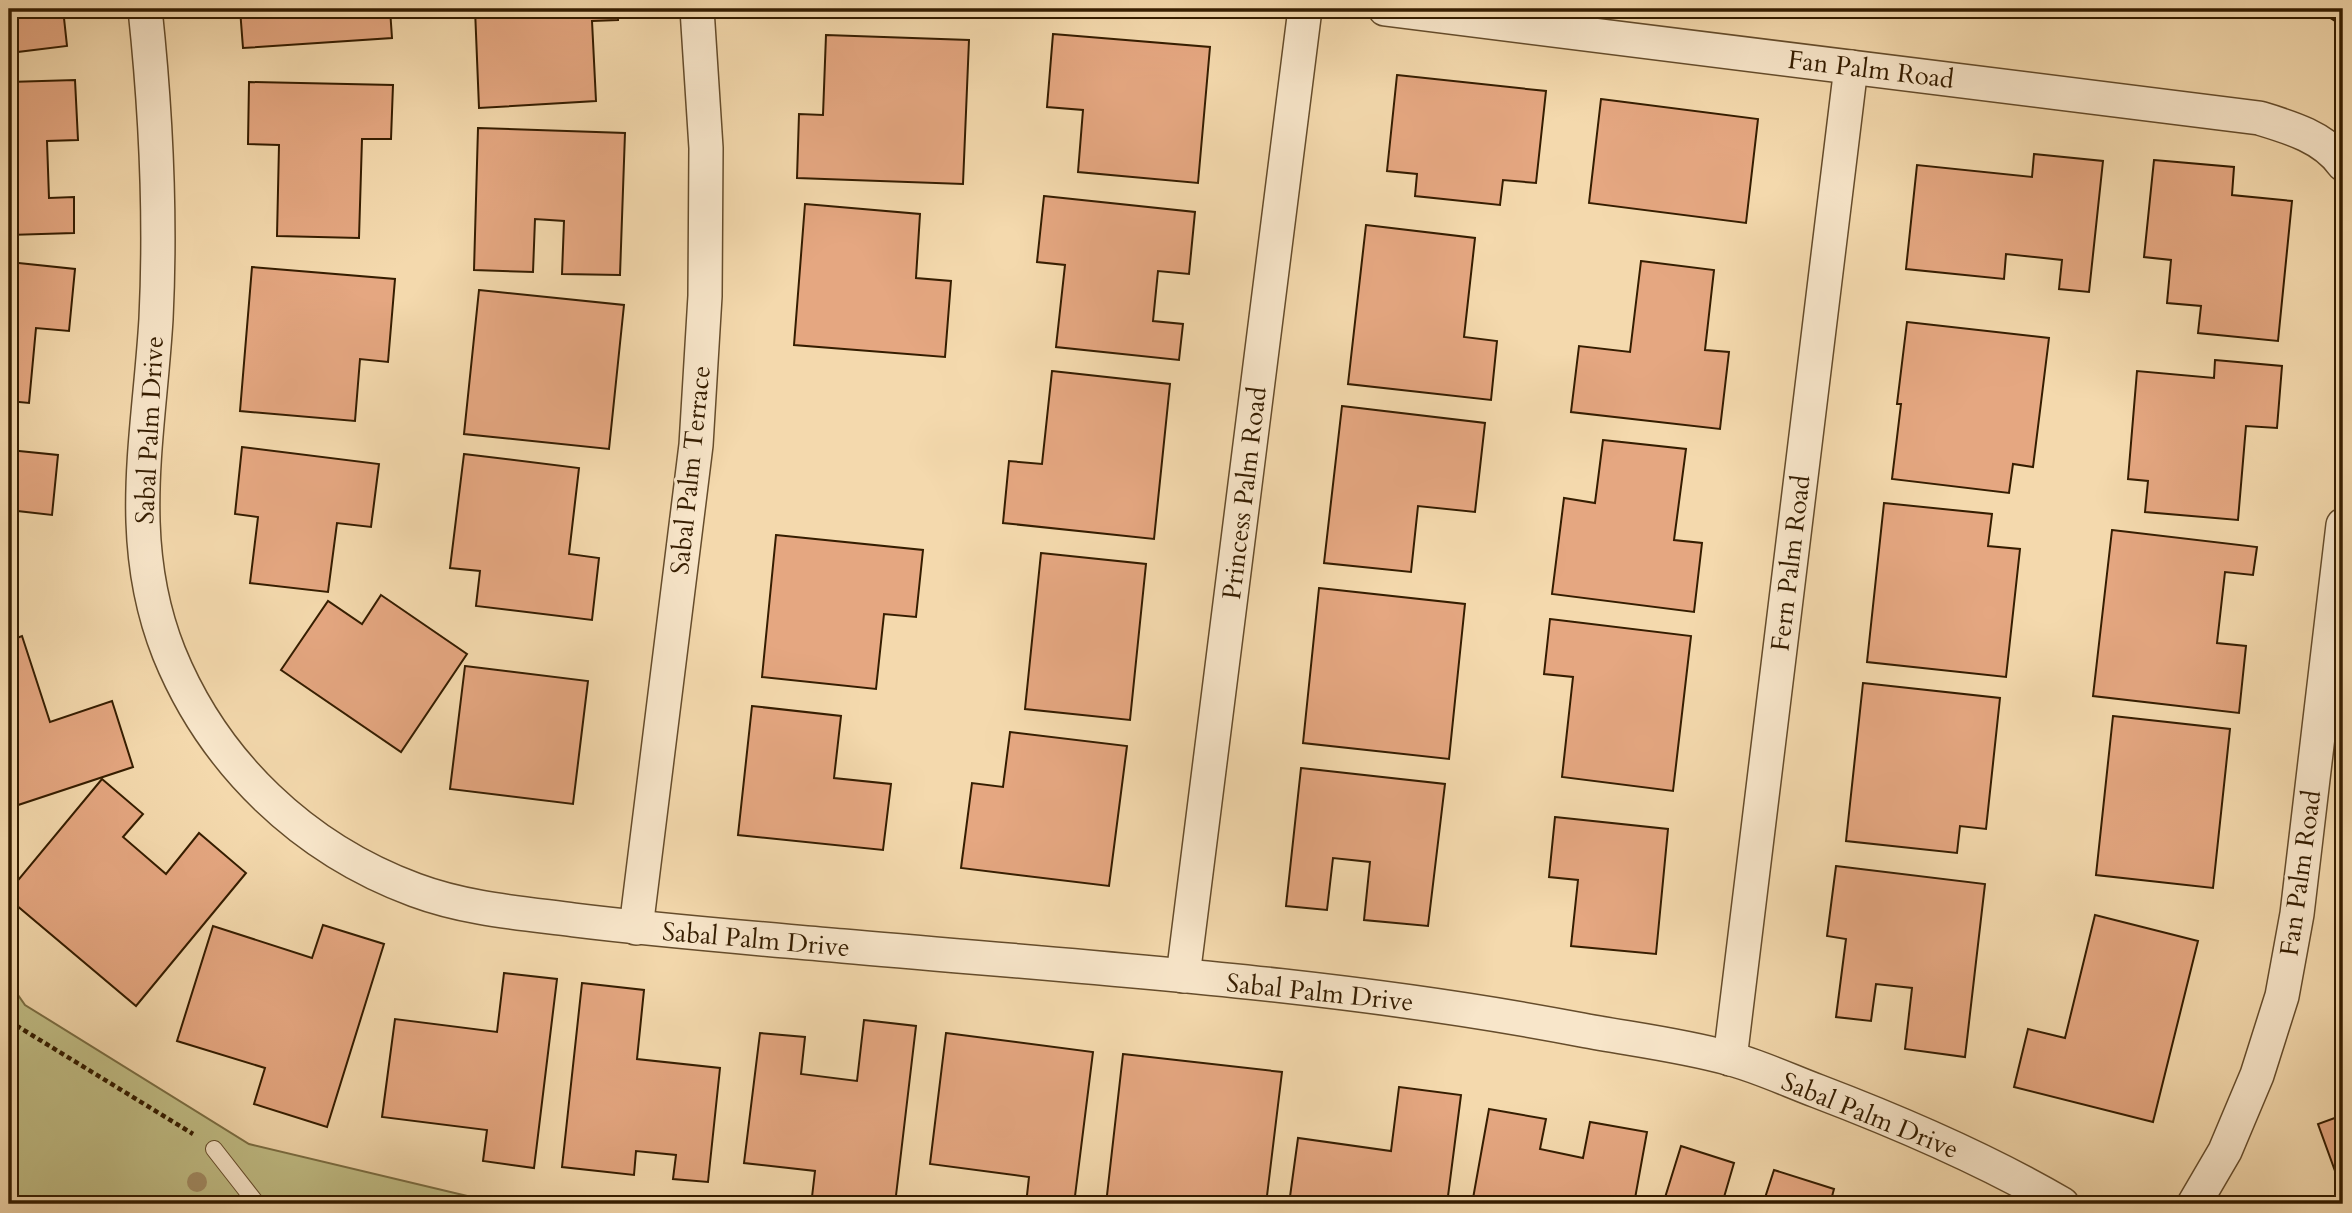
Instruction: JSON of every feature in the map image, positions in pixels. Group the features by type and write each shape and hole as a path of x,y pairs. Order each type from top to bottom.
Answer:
{"street":[{"name":"Sabal Palm Drive","path":"145,9 152,76 158,223 155,320 142,467 143,544 157,620 170,656 210,732 233,763 288,818 318,842 352,862 411,888 460,904 636,928 1183,976 1439,1005 1730,1059 1854,1105 1940,1142 2026,1183 2062,1204"},
{"name":"Sabal Palm Terrace","path":"636,928 696,445 705,296 706,161 697,9"},
{"name":"Princess Palm Road","path":"1183,976 1305,9"},
{"name":"Fan Palm Road","path":"1385,9 2259,118 2302,131 2338,157 2343,164"},
{"name":"Fern Palm Road","path":"1730,1059 1851,67"},
{"name":"Fan Palm Road","path":"2194,1204 2225,1151 2257,1075 2282,996 2297,914 2343,525"}],"lane":[{"path":"214,1149 257,1204"}],"path":[{"path":"9,1021 170,1118 214,1149"}],"shaded area":[{"path":"9,982 25,1005 249,1144 501,1204 9,1204"}],"building":[{"path":"9,9 63,9 67,46 9,53"},
{"path":"240,9 390,9 392,38 243,48"},
{"path":"475,9 618,9 618,20 592,21 596,101 479,108"},
{"path":"2316,9 2343,9 2343,26"},
{"path":"1053,34 1210,47 1198,183 1078,172 1083,110 1047,107"},
{"path":"826,35 969,40 963,184 797,178 799,114 823,115"},
{"path":"1397,75 1546,91 1536,183 1503,180 1500,205 1415,196 1417,174 1387,171"},
{"path":"75,80 78,140 47,141 49,198 74,197 74,233 9,235 9,82"},
{"path":"249,82 393,85 391,139 362,139 359,238 277,236 279,145 248,144"},
{"path":"1601,99 1758,119 1746,223 1589,203"},
{"path":"478,128 625,133 620,275 562,274 564,221 535,219 533,272 474,270"},
{"path":"2034,154 2103,161 2089,292 2059,289 2062,260 2006,254 2004,279 1906,269 1917,165 2032,177"},
{"path":"2154,160 2234,167 2232,195 2292,201 2278,341 2198,333 2201,306 2167,303 2171,260 2144,257"},
{"path":"1044,196 1195,212 1189,274 1158,271 1153,321 1183,324 1179,360 1056,347 1065,265 1037,262"},
{"path":"805,204 920,214 916,278 951,281 945,357 794,345"},
{"path":"1366,225 1475,238 1464,337 1497,341 1491,400 1348,384"},
{"path":"1641,261 1714,270 1705,350 1729,352 1720,429 1571,412 1579,346 1630,352"},
{"path":"9,262 75,269 69,331 36,328 29,403 9,401"},
{"path":"252,267 395,279 388,362 360,359 355,421 240,411"},
{"path":"479,290 624,305 609,449 464,434"},
{"path":"1907,322 2049,338 2033,467 2013,464 2009,493 1892,479 1901,404 1897,404"},
{"path":"2215,360 2282,366 2277,428 2246,426 2238,520 2145,512 2148,481 2128,479 2137,371 2214,378"},
{"path":"1052,371 1170,384 1154,539 1003,523 1009,461 1042,464"},
{"path":"1342,406 1485,423 1475,512 1418,506 1411,572 1324,563"},
{"path":"1603,440 1686,449 1674,540 1702,543 1694,612 1552,594 1564,498 1595,503"},
{"path":"242,447 379,464 371,527 337,523 328,592 250,583 258,517 235,514"},
{"path":"9,450 58,455 52,515 9,510"},
{"path":"464,454 579,468 569,554 599,558 592,620 476,606 480,571 450,568"},
{"path":"1884,503 1992,514 1988,546 2020,549 2006,677 1867,662"},
{"path":"2112,530 2257,547 2253,575 2225,572 2217,643 2246,646 2239,713 2093,696"},
{"path":"776,535 923,550 916,617 884,614 876,689 762,677"},
{"path":"1041,553 1146,564 1130,720 1025,709"},
{"path":"1319,588 1465,604 1449,759 1303,743"},
{"path":"381,595 467,654 401,752 281,670 328,601 362,624"},
{"path":"1550,619 1691,636 1673,791 1562,777 1573,677 1544,674"},
{"path":"22,636 50,722 112,701 133,767 9,808 9,641"},
{"path":"465,666 588,681 573,804 450,789"},
{"path":"1863,683 2000,698 1986,829 1960,826 1957,853 1846,841"},
{"path":"752,706 841,716 834,778 891,784 883,850 738,835"},
{"path":"2113,716 2230,729 2213,888 2096,875"},
{"path":"1010,732 1127,746 1109,886 961,868 972,783 1003,787"},
{"path":"1301,768 1445,784 1428,926 1364,920 1370,862 1333,858 1327,910 1286,906"},
{"path":"102,779 143,814 123,837 166,874 199,833 246,873 136,1006 9,899 9,891"},
{"path":"1555,817 1668,829 1656,954 1571,946 1578,880 1549,877"},
{"path":"1836,866 1985,884 1965,1057 1905,1049 1912,988 1876,984 1871,1021 1836,1017 1846,939 1827,936"},
{"path":"2095,915 2198,941 2153,1122 2014,1087 2028,1029 2065,1038"},
{"path":"323,925 384,944 327,1127 254,1104 265,1068 177,1041 213,926 312,958"},
{"path":"504,973 557,979 534,1168 483,1161 487,1130 382,1117 395,1019 497,1032"},
{"path":"582,983 644,990 637,1059 720,1068 708,1182 673,1179 676,1155 636,1151 634,1175 562,1167"},
{"path":"864,1020 916,1026 895,1204 812,1197 815,1171 744,1163 760,1033 805,1037 801,1074 857,1081"},
{"path":"946,1033 1093,1052 1074,1204 1026,1204 1029,1177 930,1164"},
{"path":"1123,1054 1282,1072 1266,1204 1106,1204"},
{"path":"1399,1087 1461,1095 1447,1204 1289,1204 1298,1138 1391,1151"},
{"path":"1489,1109 1546,1119 1540,1149 1583,1158 1590,1122 1647,1132 1634,1204 1472,1204"},
{"path":"2343,1115 2343,1193 2318,1124"},
{"path":"1681,1146 1734,1163 1722,1204 1663,1204"},
{"path":"1774,1170 1834,1189 1830,1204 1763,1204"}]}
